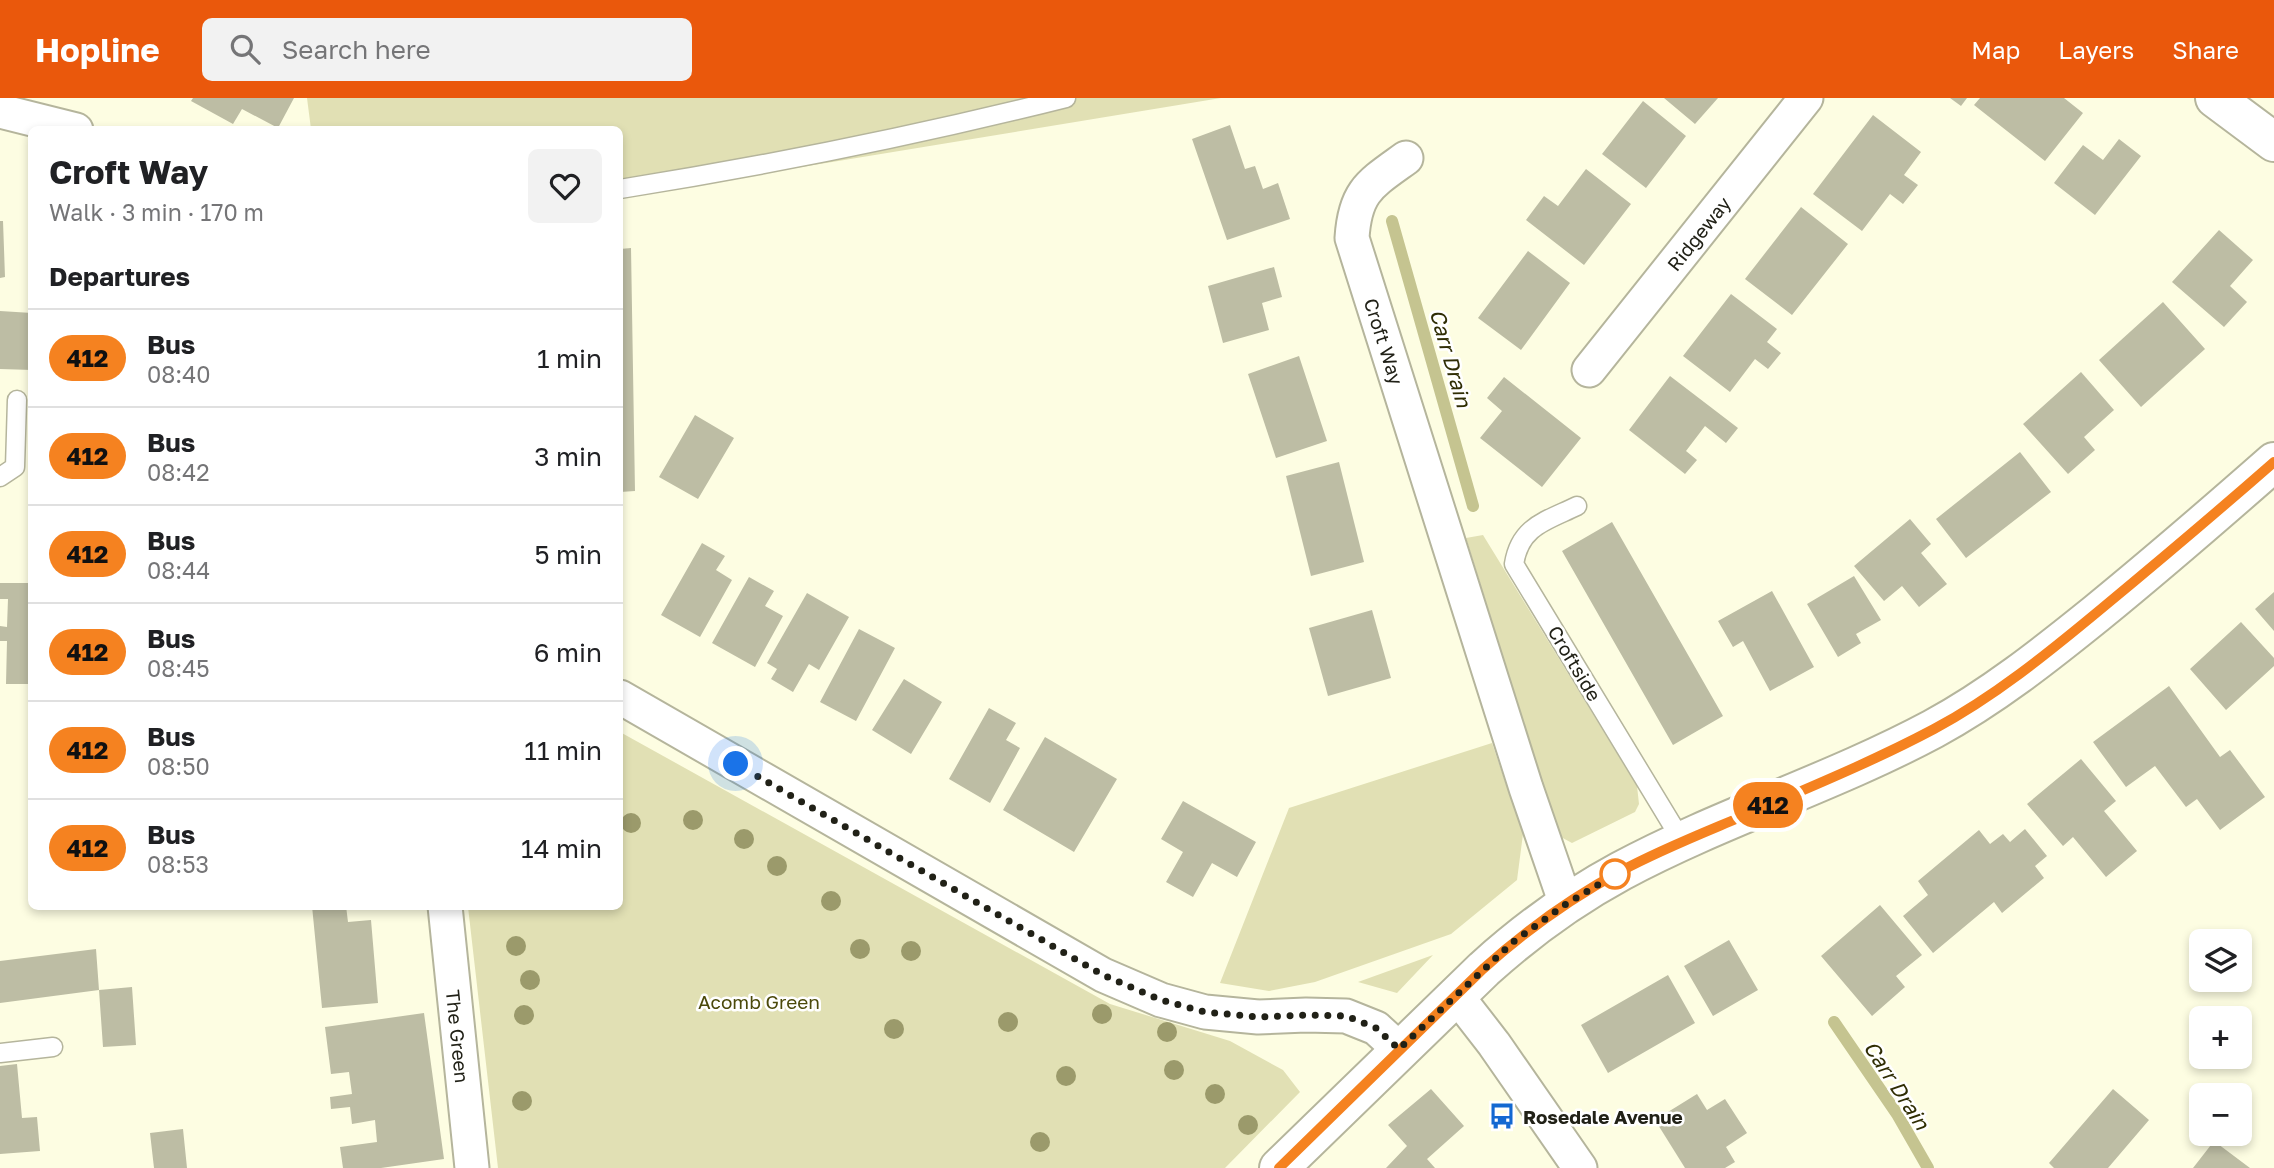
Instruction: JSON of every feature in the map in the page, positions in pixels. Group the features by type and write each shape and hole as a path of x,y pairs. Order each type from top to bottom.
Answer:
{"main road":[{"path":"2215,98 2274,142"},
{"path":"1279,1168 1399,1049 1513,942 1566,904 1621,871 1682,841 1882,755 1936,727 1993,692 2053,649 2274,462"}],"street":[{"name":"Ridgeway","path":"1590,370 1806,98"},
{"path":"0,111 60,126"},
{"name":"Croft Way","path":"1406,158 1367,187 1353,214 1352,238 1526,788 1566,904"},
{"path":"623,699 1103,975 1161,1000 1205,1012 1258,1017 1346,1016 1376,1028 1399,1049"},
{"name":"The Green","path":"445,910 465,1167"},
{"path":"1456,995 1494,1044 1580,1168"}],"lane":[{"path":"623,189 721,173 980,120 1066,98"},
{"path":"0,477 15,467 16,400"},
{"name":"Croftside","path":"1577,506 1529,530 1517,547 1514,564 1682,841"},
{"path":"0,1053 53,1047"}],"green space":[{"path":"307,98 1221,98 623,197 623,126 311,126"},
{"path":"1483,535 1637,786 1639,804 1635,812 1572,843 1559,836 1466,538"},
{"name":"Acomb Green","path":"623,734 1110,1004 1230,1041 1283,1070 1300,1092 1225,1168 498,1168 468,910 623,910"},
{"path":"1492,743 1523,834 1517,880 1451,934 1315,982 1269,991 1220,983 1289,808"},
{"path":"1433,955 1397,993 1358,982"}],"building":[{"path":"193,98 294,98 279,126 242,109 233,124 191,101"},
{"path":"1664,98 1718,98 1695,124"},
{"path":"1950,98 1967,98 1961,106"},
{"path":"1980,98 2064,98 2083,113 2045,161 1974,105"},
{"path":"1643,101 1686,136 1646,188 1602,154"},
{"path":"1873,115 1921,152 1904,175 1918,185 1903,204 1890,194 1862,231 1813,194"},
{"path":"1230,125 1245,169 1255,166 1263,189 1278,183 1290,219 1227,240 1192,139"},
{"path":"2119,139 2141,156 2095,215 2054,183 2083,145 2103,160"},
{"path":"1586,169 1631,204 1584,265 1526,220 1544,196 1558,206"},
{"path":"1801,207 1848,244 1792,315 1745,279"},
{"path":"0,221 3,221 5,277 0,278"},
{"path":"2219,230 2253,260 2230,286 2247,302 2224,327 2172,282"},
{"path":"631,248 635,491 623,492 623,249"},
{"path":"1528,251 1570,283 1521,350 1478,318"},
{"path":"1274,267 1282,297 1262,303 1269,330 1223,343 1208,286"},
{"path":"1731,294 1777,329 1767,342 1781,353 1768,369 1755,359 1730,392 1683,356"},
{"path":"2163,302 2205,349 2141,407 2099,360"},
{"path":"0,311 28,313 28,370 0,369"},
{"path":"1299,356 1327,441 1276,458 1248,374"},
{"path":"2081,372 2114,410 2084,437 2095,450 2068,474 2023,424"},
{"path":"1670,376 1738,428 1726,443 1705,426 1686,451 1697,460 1685,474 1629,430"},
{"path":"1504,377 1581,438 1542,487 1480,438 1502,411 1487,398"},
{"path":"695,415 734,438 698,499 659,477"},
{"path":"2020,452 2051,492 1966,558 1936,519"},
{"path":"1339,462 1364,562 1311,576 1286,476"},
{"path":"1910,519 1931,544 1921,553 1947,584 1919,607 1902,586 1884,601 1854,566"},
{"path":"1612,522 1723,716 1673,745 1562,551"},
{"path":"702,543 725,556 716,570 732,580 700,637 661,615"},
{"path":"1854,576 1881,620 1856,634 1861,643 1838,657 1807,604"},
{"path":"749,577 774,591 765,606 783,616 755,667 712,643"},
{"path":"0,583 28,583 28,684 6,684 7,641 0,641 0,626 7,627 8,599 0,599"},
{"path":"1772,591 1814,667 1770,691 1743,641 1733,647 1718,621"},
{"path":"2274,592 2274,631 2255,609"},
{"path":"807,593 849,617 819,670 809,664 793,692 771,679 777,669 767,663"},
{"path":"1372,610 1391,678 1328,696 1309,628"},
{"path":"2241,622 2274,658 2274,666 2226,710 2190,669"},
{"path":"859,629 895,648 856,721 820,702"},
{"path":"904,679 942,702 911,754 872,730"},
{"path":"2169,686 2220,757 2230,750 2265,797 2220,830 2197,799 2186,807 2155,766 2126,787 2093,742"},
{"path":"989,708 1016,723 1006,740 1020,748 990,803 949,779"},
{"path":"1045,737 1117,779 1074,852 1003,810"},
{"path":"2081,759 2116,801 2104,811 2137,851 2106,877 2073,837 2063,846 2027,804"},
{"path":"1183,801 1256,842 1237,877 1212,863 1193,897 1166,882 1183,852 1161,839"},
{"path":"2025,829 2047,856 2035,866 2044,878 2002,913 1994,902 1933,953 1903,916 1928,895 1918,881 1979,830 1990,844 2003,834 2010,842"},
{"path":"1880,905 1922,955 1896,976 1905,987 1872,1016 1821,956"},
{"path":"312,910 346,910 348,922 371,920 378,1003 322,1008"},
{"path":"1729,940 1758,990 1713,1016 1684,966"},
{"path":"96,949 99,990 0,1003 0,961"},
{"path":"1668,975 1695,1023 1608,1073 1581,1025"},
{"path":"132,987 136,1045 103,1047 99,990"},
{"path":"424,1013 444,1159 381,1168 343,1168 340,1147 377,1142 375,1120 352,1124 350,1107 331,1109 330,1097 352,1094 349,1072 331,1074 325,1027"},
{"path":"17,1064 22,1118 37,1117 40,1151 0,1154 0,1066"},
{"path":"1431,1089 1464,1126 1427,1159 1435,1168 1386,1168 1407,1146 1388,1125"},
{"path":"2113,1089 2149,1120 2108,1168 2054,1168 2049,1163"},
{"path":"1697,1094 1707,1110 1725,1099 1747,1133 1726,1147 1735,1162 1725,1168 1685,1168 1655,1120"},
{"path":"183,1129 187,1168 154,1168 150,1133"},
{"path":"2210,1146 2221,1146 2250,1168 2193,1168"}],"waterway":[{"name":"Carr Drain","path":"1392,221 1473,506"},
{"name":"Carr Drain","path":"1834,1022 1897,1114 1928,1168"}],"bus line":[{"name":"412","path":"1279,1168 1483,969 1513,942 1566,904 1621,871 1682,841 1882,755 1936,727 1993,692 2053,649 2168,555 2274,462"}],"place":[{"name":"Rosedale Avenue","path":"1502,1116"}],"route":[{"path":"736,764 1103,975 1161,1000 1205,1012 1258,1017 1346,1016 1376,1028 1399,1049 1513,942 1566,904 1621,871 1615,874"}]}
